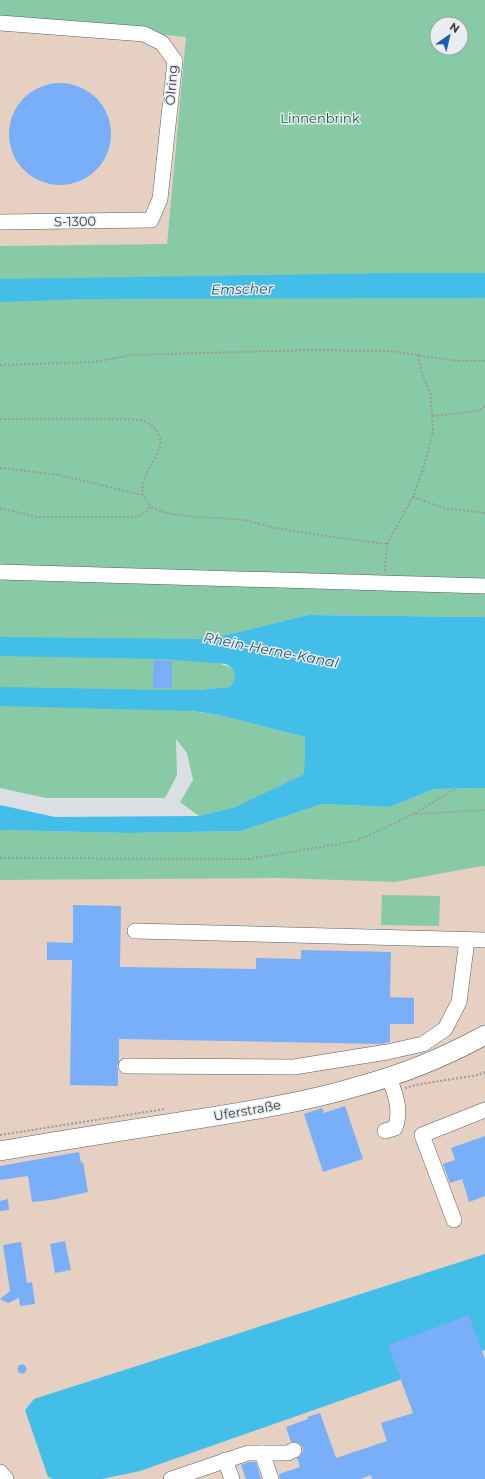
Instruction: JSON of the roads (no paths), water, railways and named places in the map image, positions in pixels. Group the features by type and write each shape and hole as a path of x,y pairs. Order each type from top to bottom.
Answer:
{"main road":[{"name":"Uferstraße","path":"0,1151 217,1116 297,1101 359,1087 455,1051 485,1035"}],"street":[{"name":"Ölring","path":"0,23 144,34 162,43 175,61 160,199 151,220"},
{"name":"S-1300","path":"0,222 151,220"},
{"path":"0,572 485,586"},
{"path":"135,931 485,940"},
{"path":"126,1066 294,1067 388,1052 423,1044 446,1029 460,1002 467,940"},
{"path":"385,1130 395,1128 399,1113 398,1100 389,1077"},
{"path":"454,1220 422,1135 485,1110"},
{"path":"171,1479 248,1453 288,1453 294,1450"},
{"path":"262,1452 272,1479"},
{"path":"225,1460 232,1479"},
{"path":"0,1472 6,1479"}],"water":[{"name":"Emscher","path":"485,273 485,298 84,299 0,302 0,279"},
{"name":"Rhein-Herne-Kanal","path":"308,615 485,617 485,788 434,789 390,807 322,804 241,831 129,833 0,830 0,805 55,817 199,816 235,807 304,774 305,737 219,715 193,711 0,706 0,687 196,690 230,687 235,678 233,669 226,664 163,659 0,656 0,637 195,639 226,635"},
{"path":"485,1254 485,1350 140,1471 102,1479 53,1479 48,1477 25,1410 34,1399"}],"park label":[{"name":"Linnenbrink","path":"320,118"}]}
